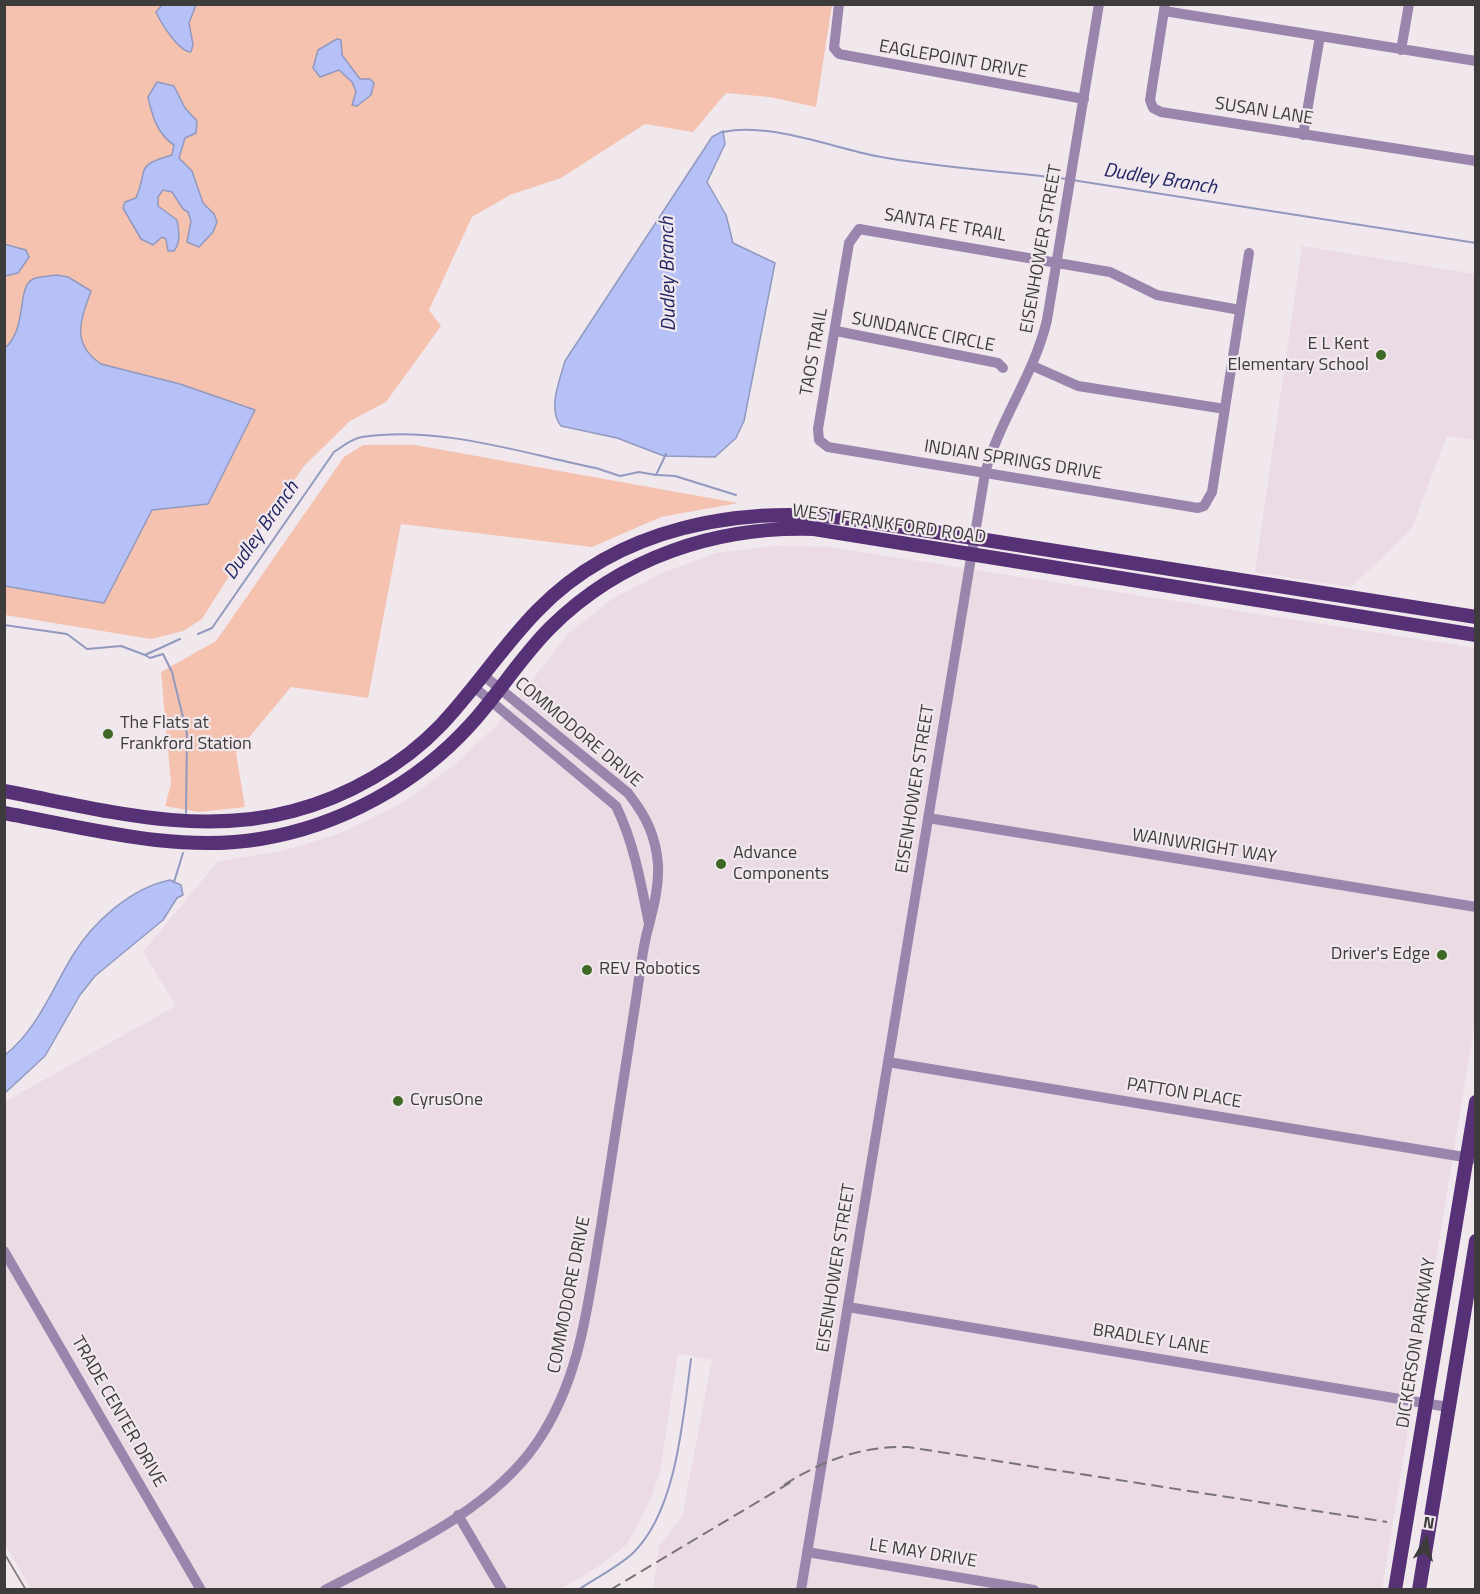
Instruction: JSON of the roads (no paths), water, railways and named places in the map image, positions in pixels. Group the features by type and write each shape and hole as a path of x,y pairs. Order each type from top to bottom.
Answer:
{"main road":[{"name":"WEST FRANKFORD ROAD","path":"4,791 181,823 231,822 282,814 313,805 359,784 405,757 439,727 517,633 551,598 596,565 641,541 666,532 705,522 770,513 819,515 974,537 1476,617"},
{"name":"WEST FRANKFORD ROAD","path":"4,813 191,842 236,842 282,834 339,817 364,806 402,783 448,747 551,626 597,589 654,557 680,546 735,533 784,528 833,531 1476,634"},
{"name":"DICKERSON PARKWAY","path":"1395,1590 1471,1158 1476,1102"},
{"path":"1419,1590 1476,1241"}],"street":[{"name":"EAGLEPOINT DRIVE","path":"839,4 834,48 848,57 1084,99"},
{"name":"EISENHOWER STREET","path":"801,1590 985,473 1002,423 1033,366 1047,320 1068,205 1099,4"},
{"path":"1401,50 1409,4"},
{"path":"1165,8 1476,61"},
{"name":"SUSAN LANE","path":"1165,8 1150,100 1153,108 1161,112 1476,161"},
{"path":"1303,135 1320,36"},
{"name":"SANTA FE TRAIL","path":"845,269 849,243 859,229 1058,261 1120,275 1157,295 1180,301 1240,310"},
{"path":"1033,366 1078,386 1225,409 1249,253"},
{"name":"TAOS TRAIL","path":"819,440 818,429 845,269"},
{"name":"SUNDANCE CIRCLE","path":"836,331 855,337 998,363 1003,368"},
{"name":"INDIAN SPRINGS DRIVE","path":"819,440 828,447 1198,507 1204,506 1212,492 1225,409"},
{"name":"COMMODORE DRIVE","path":"483,675 495,694 616,806 625,825 639,871 649,924"},
{"name":"COMMODORE DRIVE","path":"325,1590 405,1548 458,1515 505,1480 525,1460 558,1409 574,1371 593,1274 649,924 655,909 658,867 652,829 643,811 628,793 495,694 474,687"},
{"path":"616,806 628,793"},
{"name":"WAINWRIGHT WAY","path":"928,818 1476,907"},
{"path":"639,871 658,867"},
{"name":"PATTON PLACE","path":"888,1062 1471,1158"},
{"name":"TRADE CENTER DRIVE","path":"4,1251 201,1590"},
{"name":"BRADLEY LANE","path":"848,1307 1448,1407"},
{"path":"458,1515 502,1590"},
{"name":"LE MAY DRIVE","path":"807,1552 1034,1590"}],"water":[{"path":"162,5 196,5 189,23 193,45 191,52 181,47 170,36 156,12"},
{"path":"337,39 341,40 342,55 360,79 370,79 374,83 371,95 357,106 352,105 356,92 352,82 339,70 320,77 313,68 318,50"},
{"path":"157,82 174,86 185,108 197,121 196,133 185,138 179,158 192,171 203,203 214,214 217,222 213,232 199,247 187,242 191,221 188,212 183,209 172,192 163,190 158,197 158,206 177,220 179,240 174,251 168,251 166,239 162,237 153,245 141,239 123,208 125,202 136,198 147,166 172,155 174,145 159,130 148,97"},
{"path":"723,131 725,144 707,182 726,215 733,243 775,263 744,421 736,438 715,457 664,456 617,438 561,426 557,419 555,403 565,361 712,137"},
{"path":"4,244 26,250 29,257 18,273 5,276"},
{"path":"57,275 68,277 91,291 82,321 82,339 91,356 101,364 180,384 255,410 208,504 152,510 104,603 5,586 5,348 17,330 28,284 35,278"},
{"path":"170,880 181,885 183,895 177,898 163,920 95,976 80,995 45,1056 5,1093 5,1055 26,1034 35,1021 73,955 91,930 114,908 141,890"}],"waterway":[{"name":"Dudley Branch","path":"723,132 760,130 900,160 1067,179"},
{"name":"Dudley Branch","path":"1072,180 1476,243"},
{"name":"Dudley Branch","path":"198,634 212,628 334,452 354,439 391,434 479,442 596,468 620,476 639,472 656,475 666,454"},
{"path":"658,475 675,476 736,495"},
{"name":"Dudley Branch","path":"4,625 67,634 87,649 121,646 145,655 180,639"},
{"path":"145,655 150,658 163,654 172,672 187,734 186,813"},
{"path":"174,882 183,853"},
{"path":"578,1590 632,1554 647,1536 659,1514 668,1489 681,1435 691,1359"}],"tram line":[{"path":"4,1553 26,1590"}],"railway":[{"path":"784,1485 813,1468 843,1456 875,1449 908,1447 1387,1522"},
{"path":"610,1590 791,1482"}],"place":[{"name":"E L Kent Elementary School","path":"1381,355"},
{"name":"The Flats at Frankford Station","path":"108,734"},
{"name":"Advance Components","path":"721,864"},
{"name":"Driver's Edge","path":"1442,955"},
{"name":"REV Robotics","path":"587,970"},
{"name":"CyrusOne","path":"398,1101"}]}
